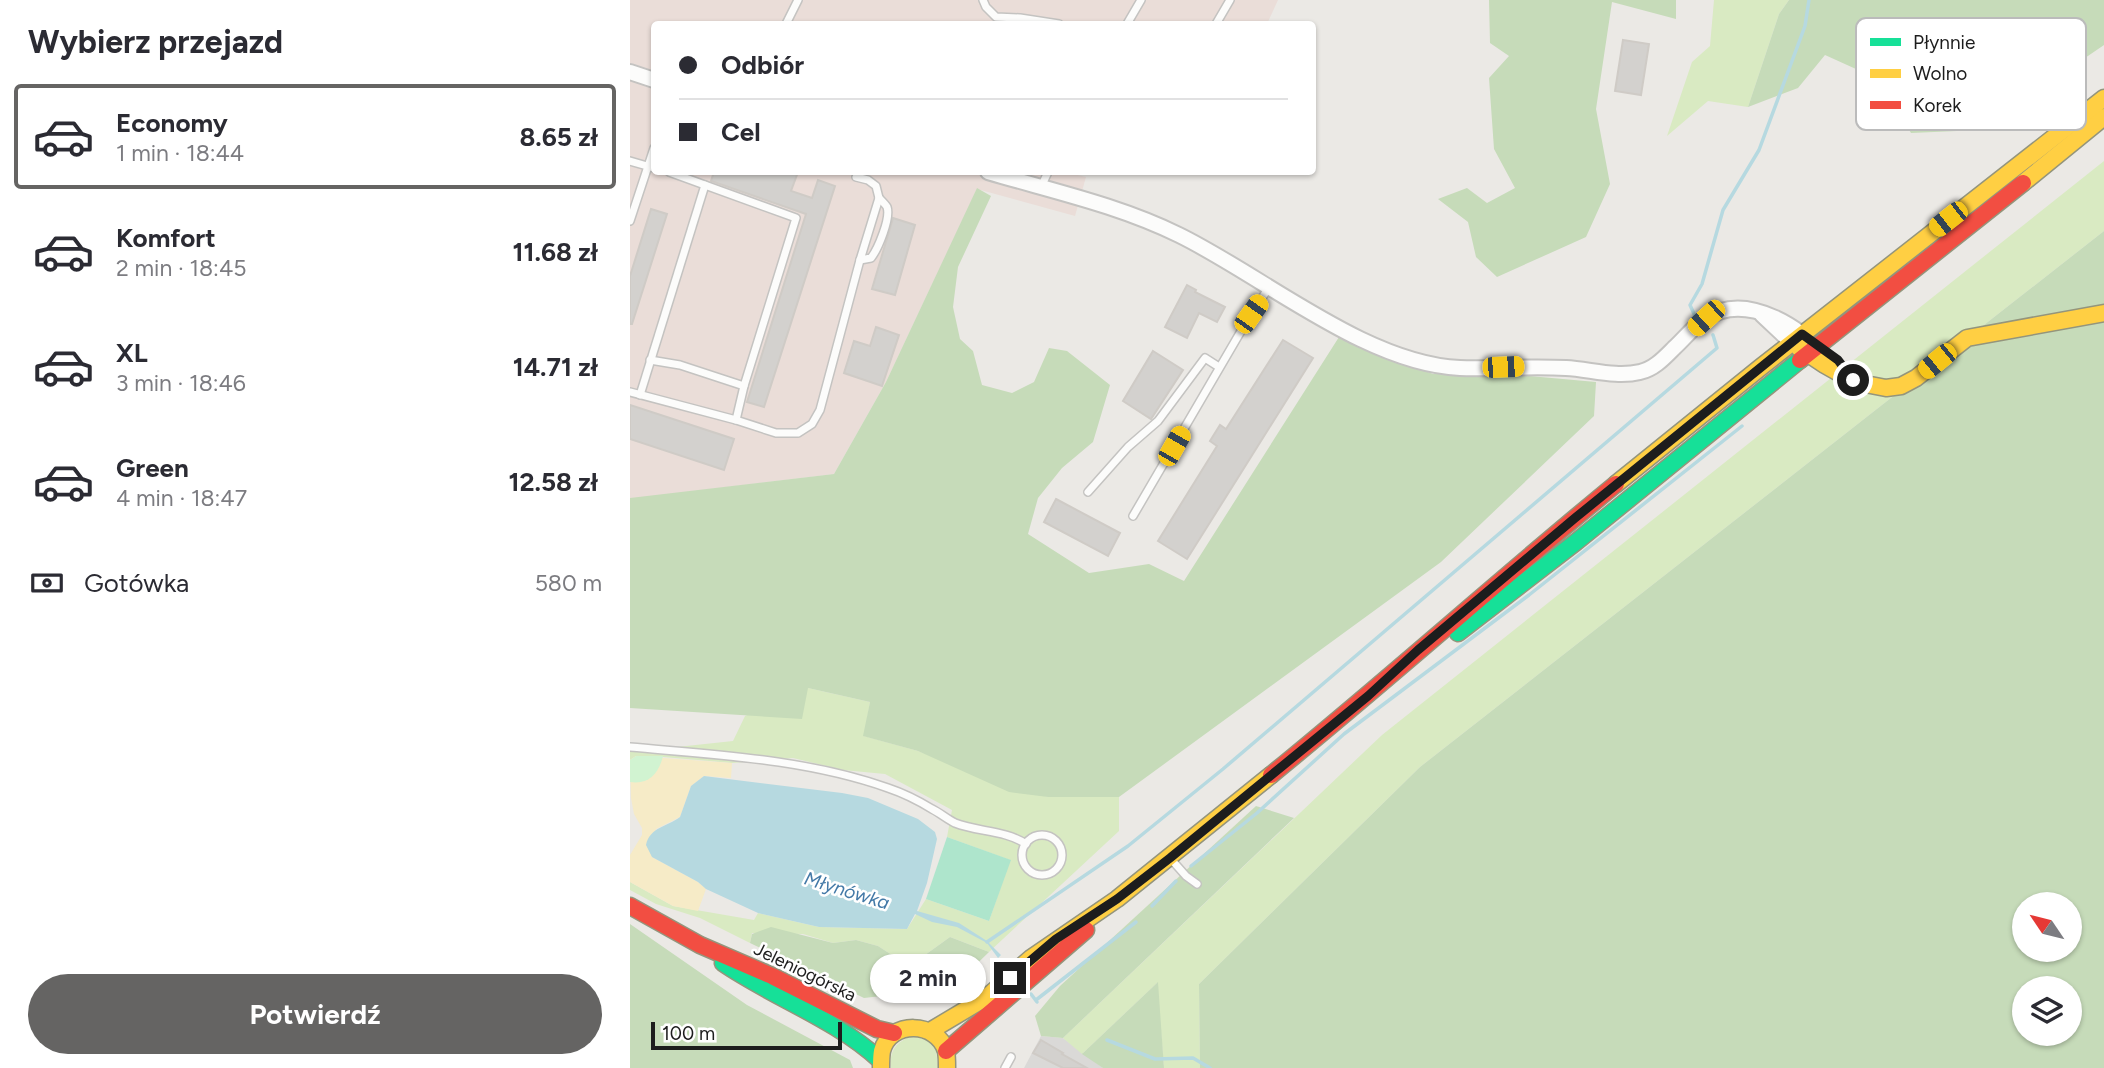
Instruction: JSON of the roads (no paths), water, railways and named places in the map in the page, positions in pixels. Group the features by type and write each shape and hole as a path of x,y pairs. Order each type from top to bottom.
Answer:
{"main road":[{"path":"2086,112 2104,98"},
{"path":"1368,696 1531,578 1813,350 2038,173 2104,117"},
{"path":"930,1031 987,997 1031,958 1117,899 1170,858 1368,696 1418,650 1575,518 1797,338 2063,130"},
{"path":"1797,338 1813,350 1824,366 1867,386 1891,388 1915,379 1954,345 1967,338 2104,313"},
{"path":"946,1051 1062,953 1117,899"},
{"name":"Jeleniogórska","path":"630,906 700,945 772,976 864,1023 894,1033"},
{"name":"Jeleniogórska","path":"700,945 757,987 833,1024 869,1048 881,1064"},
{"path":"881,1064 884,1045 894,1033 913,1027 930,1031 937,1036 946,1051 947,1068"}],"street":[{"path":"630,72 651,79"},
{"path":"999,175 1104,203 1158,226 1231,263 1330,324 1410,359 1434,366 1525,367 1638,373 1650,369 1663,359 1706,318 1723,310 1736,308 1773,317 1797,338"}],"lane":[{"path":"788,21 798,0"},
{"path":"983,0 996,18 1040,21"},
{"path":"1129,21 1141,0"},
{"path":"1218,21 1230,0"},
{"path":"630,160 651,167 630,221"},
{"path":"677,175 796,218 736,420"},
{"path":"1041,187 1047,175"},
{"path":"856,177 869,180 876,186 879,198 888,210 884,229 872,258 860,260"},
{"path":"640,395 705,185"},
{"path":"630,392 776,433 798,433 812,424 820,411 879,198"},
{"path":"1133,516 1219,367 1270,286"},
{"path":"1088,492 1128,447 1158,421 1205,358 1219,367"},
{"path":"650,360 680,365 744,386"},
{"path":"630,747 742,757 850,776 892,790 930,807 953,822 1016,838 1026,844"},
{"path":"1035,836 1053,838 1061,848 1058,867 1047,874 1034,873 1028,869 1023,857 1026,844 1035,836"},
{"path":"1170,858 1197,884"},
{"path":"1005,1068 1011,1057"}],"water":[{"path":"704,776 868,798 918,819 935,832 937,839 927,883 917,911 959,923 987,941 1001,955 998,958 987,943 957,927 932,922 915,914 907,929 819,927 758,913 706,889 652,857 646,845 651,834 680,817 691,786"}],"waterway":[{"path":"1695,316 1690,305 1702,284 1723,210 1759,150 1805,26 1809,0"},
{"path":"987,942 1128,846 1223,769 1717,348 1713,335"},
{"path":"1191,866 1257,813 1344,734 1529,595 1742,426"},
{"path":"1152,906 1176,881"},
{"path":"1036,1000 1136,922"},
{"name":"Młynówka","path":"1031,994 1037,1002"},
{"name":"Młynówka","path":"1107,1040 1155,1059 1193,1058 1210,1068"}]}
